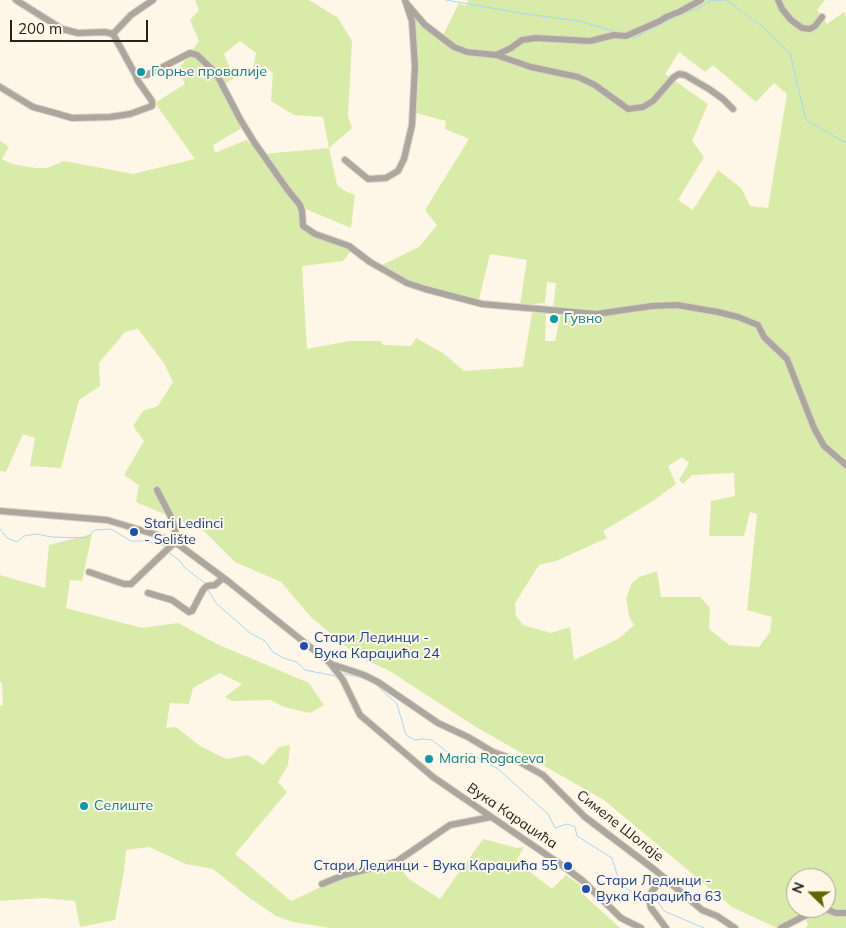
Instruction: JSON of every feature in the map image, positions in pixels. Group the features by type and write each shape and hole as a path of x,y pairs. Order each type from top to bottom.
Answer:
{"street":[{"path":"0,87 33,107 72,118 110,117 130,114 152,106 152,101 138,81 113,34 105,32 78,33 62,29 16,0"},
{"path":"113,34 131,15 153,0"},
{"path":"496,55 522,40 560,38 581,41 614,35 626,36 701,0"},
{"path":"778,0 782,9 791,20 802,28 810,29 822,17"},
{"path":"406,2 425,25 454,47 467,52 496,55 531,67 578,77 595,85 628,109 643,107 653,101 674,77 679,74 685,74 709,89 733,109"},
{"path":"345,160 368,179 386,178 398,171 404,159 412,125 415,66 412,20 406,2"},
{"path":"135,74 147,75 190,53 197,56 216,73 249,134 286,189 300,205 303,226 315,234 349,246 370,262 394,276 424,289 482,304 596,314 652,306 677,306 718,312 758,325 764,337 787,359 814,428 824,446 846,465"},
{"path":"89,572 124,584 131,584 177,544 172,519 157,490"},
{"name":"Вука Караџића","path":"0,511 107,520 157,535 177,544 330,663 343,680 360,716 433,777 584,881 621,918 641,928"},
{"path":"148,593 172,600 189,612 192,611 202,590 207,586 215,585 223,578"},
{"name":"Симеле Шолаје","path":"330,663 378,682 438,723 468,737 493,752 516,760 543,775 585,817 665,878 702,910 717,916 736,928"},
{"path":"322,884 344,875 396,862 450,825 491,817"},
{"path":"665,878 650,897 651,908 666,928"},
{"path":"781,928 823,908 836,913 846,913"}],"green space":[{"path":"195,0 309,0 338,18 352,41 348,116 352,128 329,148 337,185 355,195 351,228 301,207 299,224 305,232 340,243 352,250 343,261 302,266 307,349 349,341 381,341 383,345 411,346 416,338 443,353 464,371 523,367 532,313 546,313 545,341 555,341 562,308 553,308 556,283 547,282 545,303 520,305 527,260 490,254 478,303 406,285 376,268 419,247 437,225 425,210 469,139 445,129 446,121 412,112 413,48 408,22 416,20 440,41 459,3 466,6 468,0 825,0 817,10 827,24 844,12 846,16 846,928 806,928 808,924 805,918 836,918 836,868 786,868 786,918 797,918 777,928 732,907 604,800 476,727 388,670 360,658 311,617 281,582 235,562 204,531 136,502 139,485 124,475 144,441 133,426 143,411 158,406 173,382 164,363 138,329 125,332 99,363 100,386 79,400 61,468 30,466 35,438 23,434 6,472 0,471 0,141 9,147 2,159 12,164 36,168 47,168 64,161 133,174 195,159 155,103 185,84 178,70 199,41 190,20 199,10","holes":["240,41 256,53 253,68 266,66 273,74 271,101 294,115 323,117 329,148 263,154 246,140 215,153 213,145 242,128 222,86 234,78 224,54","679,52 705,72 713,65 756,102 774,83 787,94 768,208 750,206 741,188 718,170 693,210 678,200 704,157 692,141 708,104 665,74","682,457 689,463 679,480 683,484 692,475 734,473 735,496 711,501 709,536 744,536 750,512 757,514 747,610 772,617 770,632 759,647 729,645 709,629 710,608 700,597 661,597 657,571 639,577 632,583 626,598 629,616 634,625 618,639 574,660 570,627 551,633 523,625 516,616 515,603 539,565 556,561 607,538 603,531 653,501 676,484 668,466"]},
{"path":"92,534 82,581 70,580 66,608 142,628 178,623 217,644 309,683 324,705 310,713 284,707 270,700 231,701 225,697 242,684 220,673 193,688 189,704 170,703 166,728 176,727 200,746 226,759 248,755 263,765 279,747 290,745 288,765 278,782 287,792 235,854 291,901 345,876 398,866 409,879 440,899 483,839 517,848 524,847 516,861 552,889 566,875 580,885 586,897 620,928 331,928 293,922 276,916 213,869 186,864 149,847 126,850 115,920 80,927 75,901 42,898 0,901 0,706 3,705 2,683 0,682 0,575 45,588 49,545"}],"waterway":[{"path":"446,0 525,14 579,21 616,32"},
{"path":"683,13 697,9 710,1 726,0 763,27 790,53 806,120 846,143"},
{"path":"630,37 634,38 675,17"},
{"path":"0,529 7,538 17,542 24,536 37,534 51,537 86,538 95,530 111,529 131,541 146,541 165,546"},
{"path":"169,553 205,583"},
{"path":"208,590 216,603 250,633 265,641 272,651 283,658 297,662 305,670 335,676"},
{"path":"344,674 374,683 397,704 406,735 415,740 432,740 451,755 473,754 483,762 497,768 548,814 555,828 567,824 575,827 577,836 612,858 620,884 632,892 648,896"},
{"path":"652,898 659,903 664,911 704,928"}],"place":[{"name":"Горње провалије","path":"141,72"},
{"name":"Гувно","path":"554,319"},
{"name":"Stari Ledinci - Selište","path":"134,532"},
{"name":"Стари Лединци - Вука Караџића 24","path":"304,646"},
{"name":"Maria Rogaceva","path":"429,759"},
{"name":"Селиште","path":"84,806"},
{"name":"Стари Лединци - Вука Караџића 55","path":"568,866"},
{"name":"Стари Лединци - Вука Караџића 63","path":"586,889"}]}
